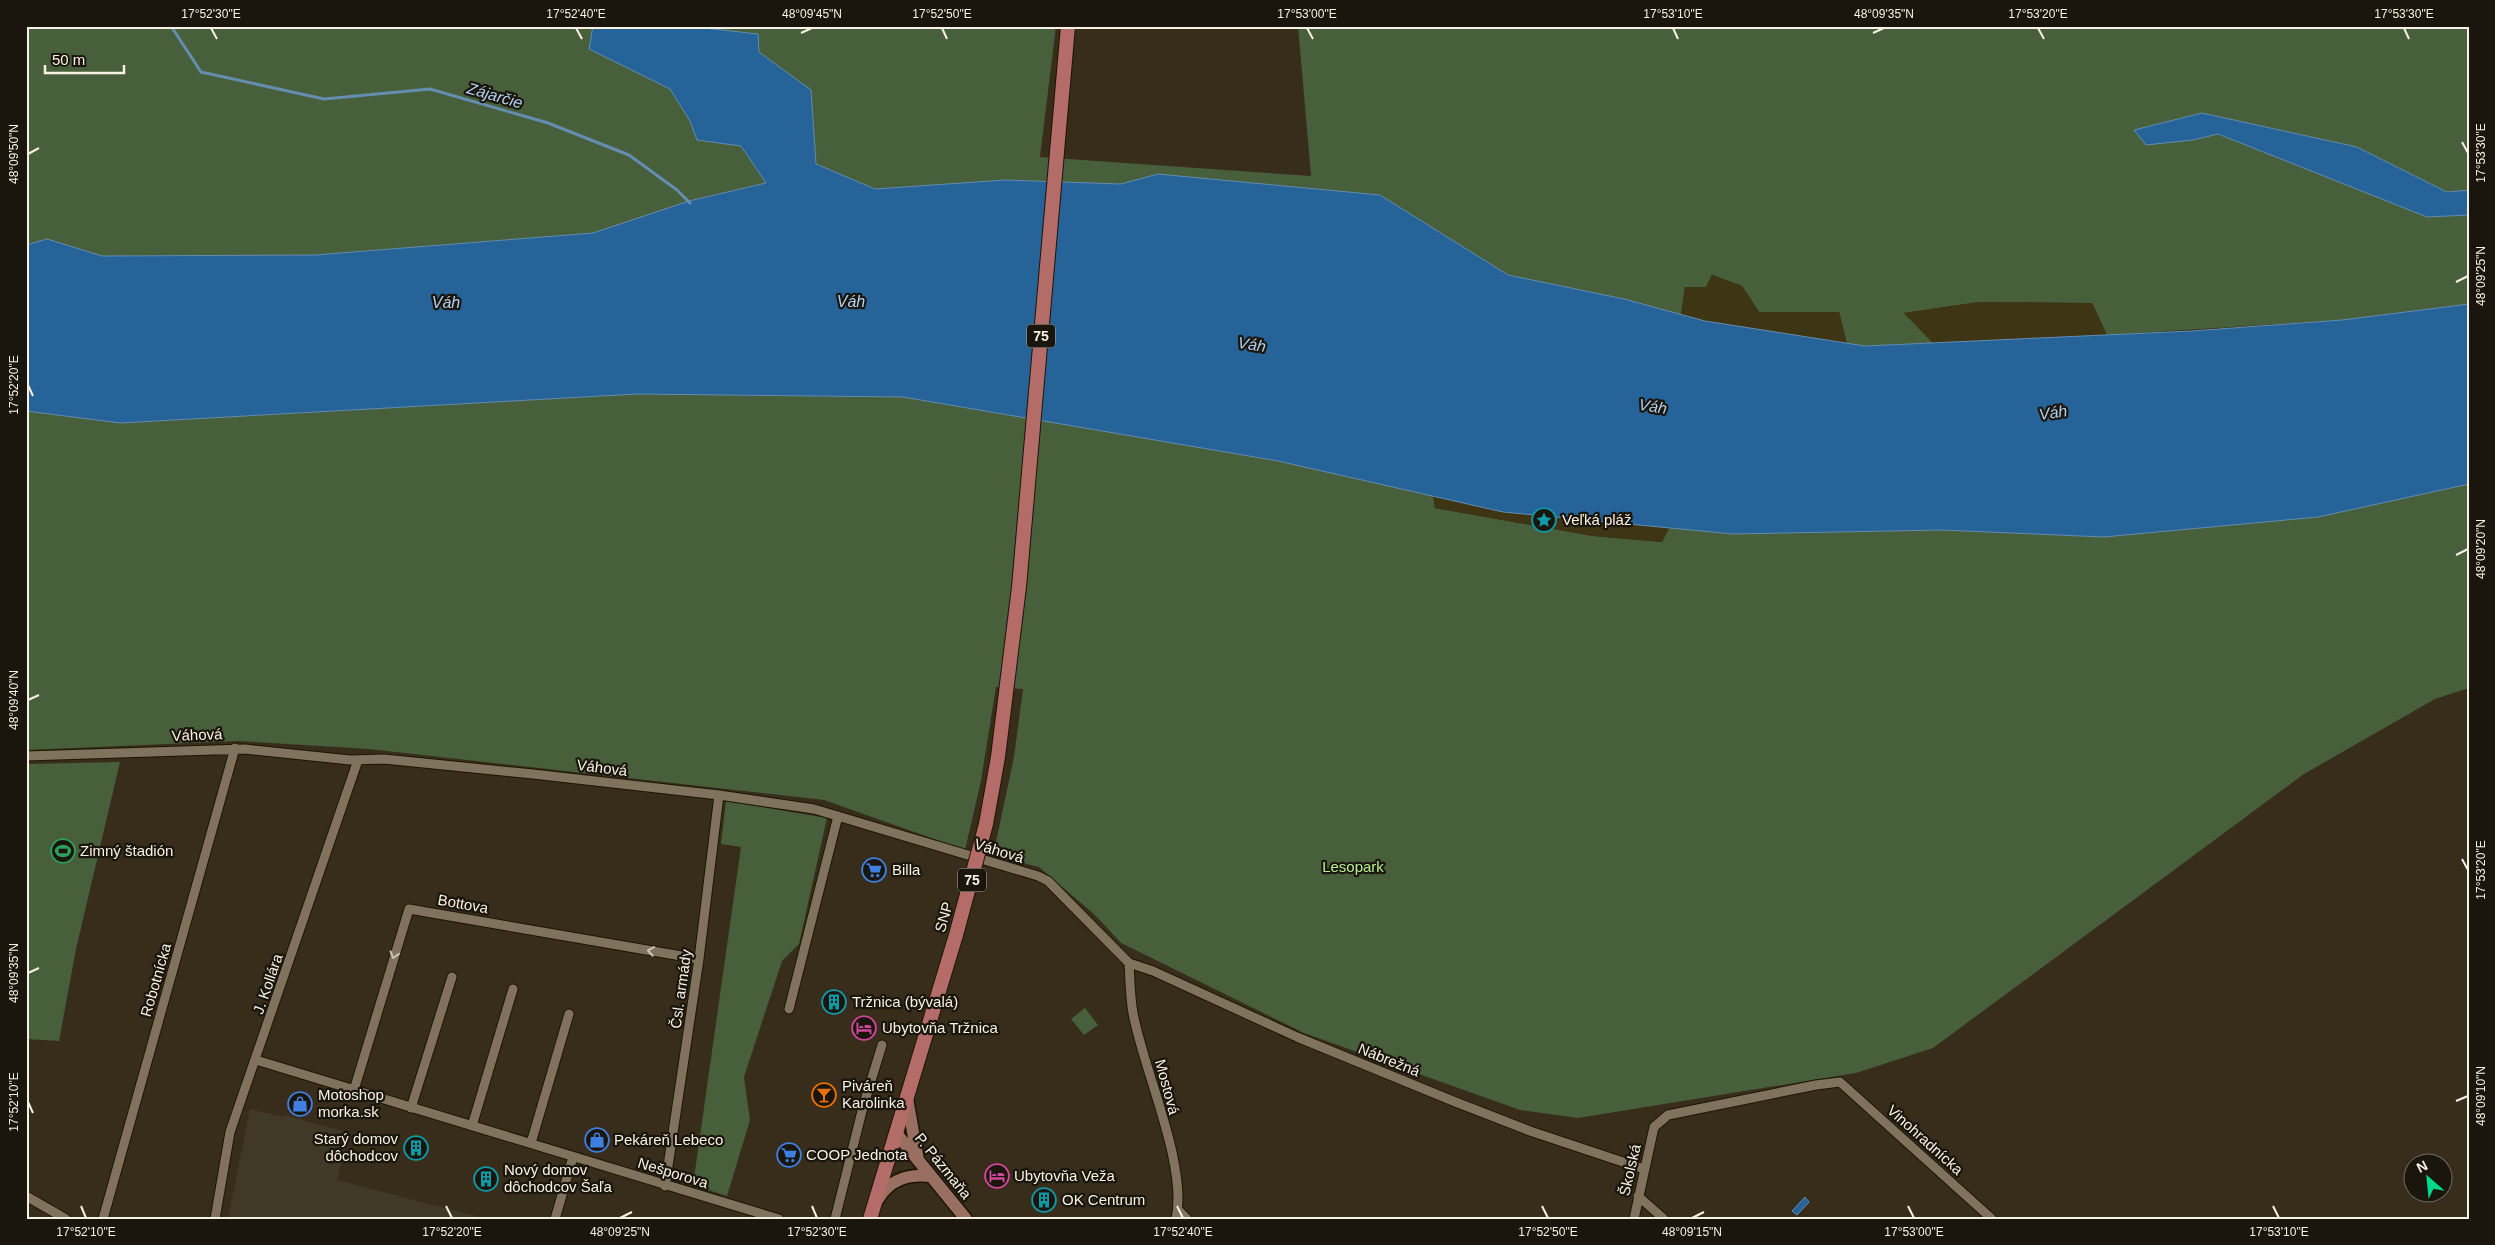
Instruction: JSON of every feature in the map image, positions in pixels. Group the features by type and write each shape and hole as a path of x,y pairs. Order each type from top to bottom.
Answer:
{"main road":[{"name":"SNP","path":"871,1213 956,935 986,824 998,757 1020,587 1068,26"},
{"path":"907,1098 919,1162"},
{"name":"P. Pázmaňa","path":"896,1133 966,1219"},
{"path":"871,1213 883,1191 899,1179 916,1175 930,1176"}],"street":[{"name":"Váhová","path":"26,756 235,748 503,771 802,806 1038,876 1048,881 1129,963"},
{"name":"Robotnícka","path":"103,1219 235,748"},
{"name":"J. Kollára","path":"215,1219 230,1132 358,760"},
{"name":"Čsl. armády","path":"666,1186 699,959 719,796"},
{"path":"789,1010 838,816"},
{"name":"Bottova","path":"354,1090 409,909 699,959"},
{"name":"Nábrežná","path":"1129,963 1153,971 1297,1037 1453,1101 1644,1169"},
{"name":"Mostová","path":"1129,963 1133,1013 1171,1153 1177,1214"},
{"path":"411,1108 452,977"},
{"path":"472,1126 513,989"},
{"path":"531,1143 569,1014"},
{"path":"835,1219 863,1107 882,1045"},
{"name":"Nešporova","path":"256,1060 778,1219"},
{"name":"Vinohradnícka","path":"1654,1127 1668,1115 1816,1084 1840,1082 1992,1219"},
{"name":"Školská","path":"1634,1219 1654,1127"},
{"path":"555,1219 573,1157"},
{"path":"26,1196 66,1219"},
{"path":"1638,1196 1664,1219"},
{"path":"1177,1214 1187,1219"}],"shaded area":[{"path":"250,1109 283,1117 284,1115 350,1133 337,1180 487,1219 228,1219"}],"green space":[{"path":"26,26 593,26 590,49 670,89 690,121 697,140 741,146 766,183 689,201 593,233 315,255 102,256 47,239 26,245"},
{"path":"687,26 1056,26 1040,157 1311,176 1298,26 2469,26 2469,190 2447,192 2357,147 2202,113 2193,140 2218,134 2427,217 2469,215 2469,304 2342,320 2107,335 2092,303 1979,302 1904,313 1933,343 1865,346 1847,344 1839,312 1759,312 1742,286 1712,275 1706,287 1685,287 1681,315 1624,299 1508,275 1380,195 1158,174 1121,184 1005,180 875,189 816,164 811,91 758,52 758,34"},
{"name":"Lesopark","path":"637,394 903,397 1278,461 1433,496 1435,508 1593,536 1662,542 1669,528 1733,534 1943,530 2104,537 2318,517 2469,484 2469,688 2435,699 2304,774 1933,1048 1856,1073 1578,1118 1520,1110 1304,1033 1121,943 1096,916 1039,867 993,856 1014,757 1023,689 996,687 981,781 965,850 824,800 369,749 238,741 26,750 26,411 120,423"},
{"name":"Zimný štadión","path":"120,762 76,949 59,1041 26,1039 26,764"},
{"path":"726,801 827,818 799,944 782,961 744,1077 750,1120 727,1196 693,1185 741,847 721,844"},
{"path":"1085,1008 1098,1025 1084,1035 1071,1019"}],"sand":[{"path":"1712,275 1742,286 1759,312 1839,312 1847,344 1705,321 1681,315 1685,287 1706,287"},
{"path":"1979,302 2092,303 2107,335 1933,343 1904,313"},
{"name":"Veľká pláž","path":"1433,496 1503,512 1669,528 1662,542 1593,536 1435,508"}],"water":[{"name":"Váh","path":"593,26 687,26 758,34 759,52 811,90 816,164 875,189 1005,180 1121,184 1158,174 1380,195 1508,275 1624,299 1705,321 1865,346 2192,331 2342,320 2469,304 2469,484 2318,517 2104,537 1942,530 1733,534 1503,512 1278,461 903,397 637,394 120,423 26,411 26,245 47,239 102,256 315,255 593,233 689,201 766,183 741,146 697,140 690,121 670,89 589,49"},
{"path":"2202,113 2357,147 2447,192 2469,190 2469,215 2427,217 2218,134 2193,140 2146,145 2134,130"},
{"path":"1805,1197 1809,1202 1797,1215 1792,1211"}],"waterway":[{"name":"Zájarčie","path":"171,26 201,72 324,99 430,89 548,123 629,155 677,190 690,203"}],"place":[{"name":"Veľká pláž","path":"1544,520"},
{"name":"Zimný štadión","path":"63,851"},
{"name":"Billa","path":"874,870"},
{"name":"Tržnica (bývalá)","path":"834,1002"},
{"name":"Ubytovňa Tržnica","path":"864,1028"},
{"name":"Piváreň Karolinka","path":"824,1095"},
{"name":"Motoshop morka.sk","path":"300,1104"},
{"name":"Pekáreň Lebeco","path":"597,1140"},
{"name":"Starý domov dôchodcov","path":"416,1148"},
{"name":"COOP Jednota","path":"789,1155"},
{"name":"Ubytovňa Veža","path":"997,1176"},
{"name":"Nový domov dôchodcov Šaľa","path":"486,1179"},
{"name":"OK Centrum","path":"1044,1200"}]}
